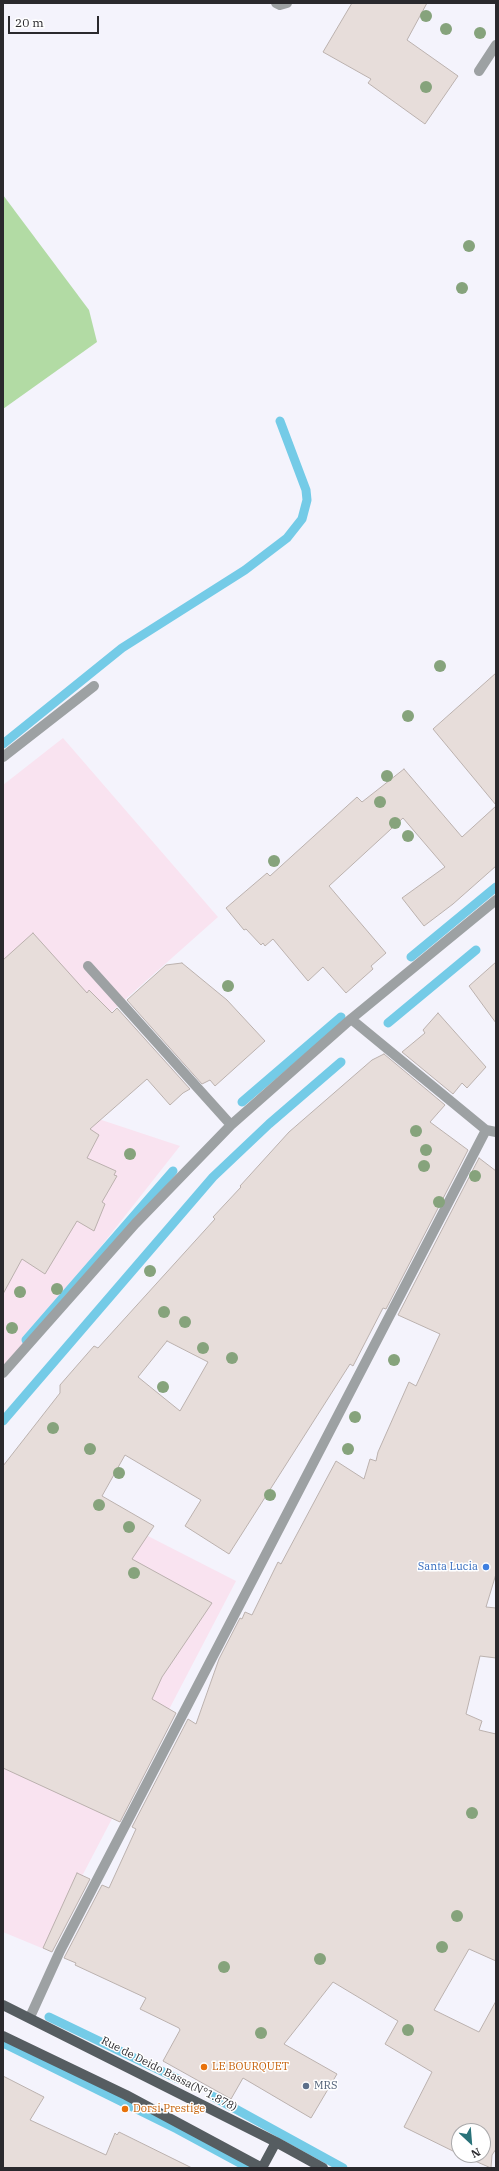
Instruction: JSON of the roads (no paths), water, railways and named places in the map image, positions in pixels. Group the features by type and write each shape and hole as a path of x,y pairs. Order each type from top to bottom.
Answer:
{"main road":[{"name":"Rue de Deido Bassa(N°1.878)","path":"3,2005 30,2017 276,2142 322,2168"},
{"path":"3,2036 126,2095 262,2168 276,2142"}],"street":[{"path":"276,3 280,5 287,3"},
{"path":"478,71 496,45"},
{"path":"3,757 94,686"},
{"path":"3,1373 135,1224 231,1125 351,1019 496,900"},
{"path":"88,966 231,1125"},
{"path":"30,2017 60,1951 491,1131 351,1019"}],"waterway":[{"path":"3,744 122,648 245,570 287,538 302,519 307,500 306,490 280,421"},
{"path":"411,957 496,887"},
{"path":"388,1023 476,950"},
{"path":"242,1102 341,1017"},
{"path":"3,1421 213,1177 269,1124 341,1062"},
{"path":"26,1340 173,1171"},
{"path":"49,2017 178,2079"},
{"path":"3,2043 177,2129 249,2168"},
{"path":"212,2096 343,2168"}],"place":[{"name":"Santa Lucia","path":"486,1567"},
{"name":"LE BOURQUET","path":"204,2067"},
{"name":"MRS","path":"306,2086"},
{"name":"Dorsi Prestige","path":"125,2109"}]}
